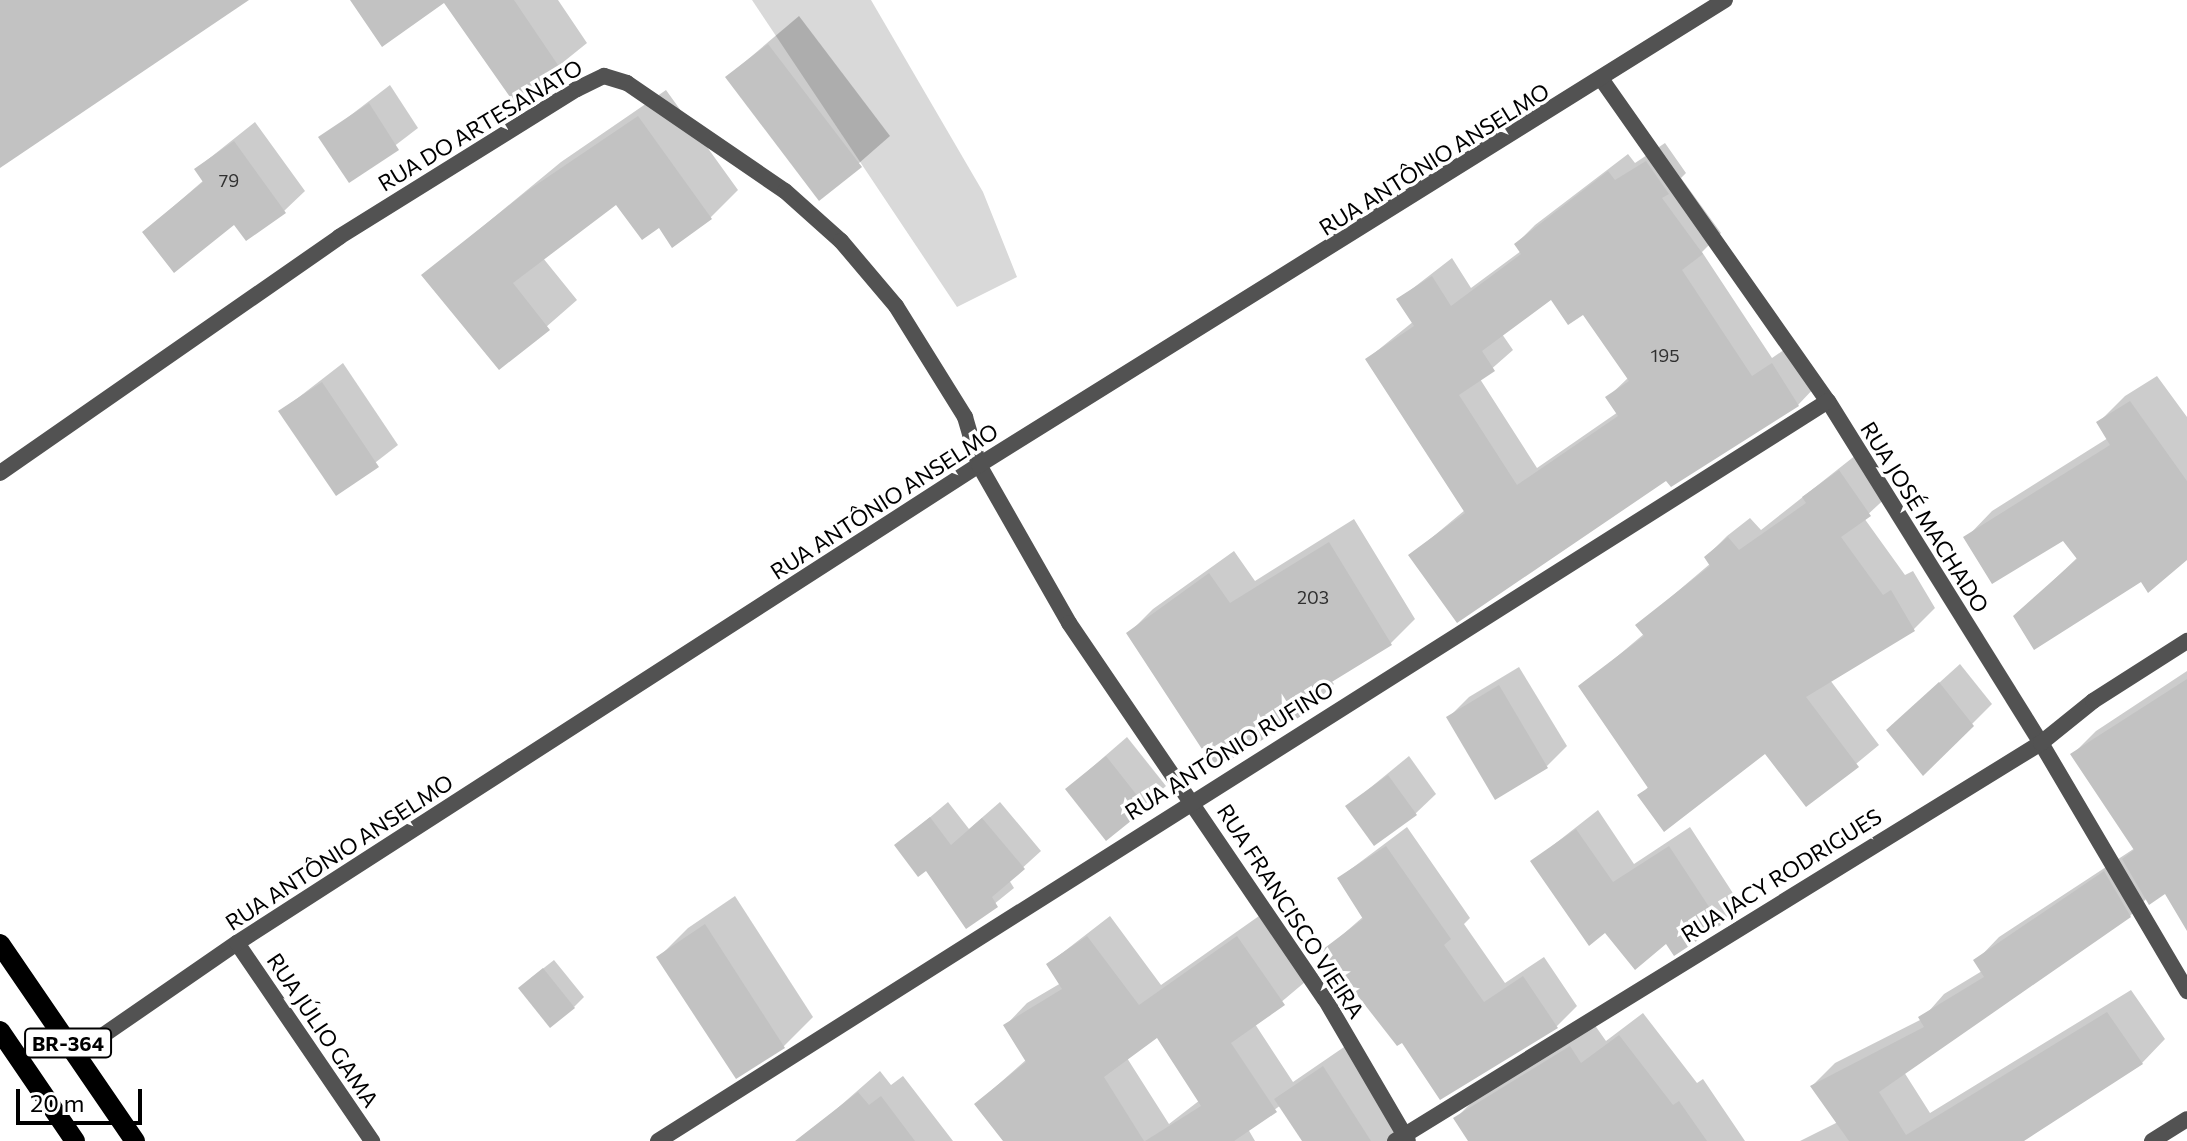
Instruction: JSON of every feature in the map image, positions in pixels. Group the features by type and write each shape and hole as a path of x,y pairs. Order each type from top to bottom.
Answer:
{"main road":[{"name":"BR-364","path":"0,944 135,1141"},
{"name":"BR-364","path":"0,1031 75,1141"}],"street":[{"name":"RUA ANTÔNIO ANSELMO","path":"76,1054 237,943 979,465 1602,80 1725,0"},
{"name":"RUA DO ARTESANATO","path":"0,473 339,237 604,76 627,83 718,142 841,241 896,306 937,368 965,417 979,465"},
{"name":"RUA JOSÉ MACHADO","path":"1602,80 1828,401 2041,743 2187,991"},
{"name":"RUA ANTÔNIO RUFINO","path":"658,1141 1191,800 1828,401"},
{"name":"RUA FRANCISCO VIEIRA","path":"979,465 1069,623 1325,999 1402,1139"},
{"name":"RUA JACY RODRIGUES","path":"1402,1139 2041,743 2093,701 2187,641"},
{"name":"RUA JÚLIO GAMA","path":"237,943 372,1141"},
{"path":"2152,1141 2187,1119"}],"shaded area":[{"path":"752,0 871,0 983,192 1017,277 957,307"}],"building":[{"path":"0,0 249,0 0,168"},
{"path":"350,0 514,0 562,71 515,104 444,3 382,47"},
{"path":"768,44 862,167 819,201 725,77"},
{"path":"369,103 399,150 349,183 318,137"},
{"path":"638,116 712,219 672,248 659,228 642,240 616,205 513,283 550,330 499,370 421,275 530,189"},
{"path":"234,141 286,213 246,241 234,225 174,273 142,232 203,182 194,169"},
{"path":"1646,161 1669,194 1662,198 1703,254 1682,270 1752,376 1772,363 1799,406 1671,487 1666,481 1457,623 1408,555 1465,513 1365,359 1414,326 1396,299 1432,276 1451,306 1521,254 1514,244 1608,171 1615,180","holes":["1551,300 1568,325 1583,315 1629,381 1605,397 1618,416 1517,485 1459,395 1495,371 1482,351"]},
{"path":"322,382 379,467 336,496 278,411"},
{"path":"2130,401 2187,481 2187,560 2148,593 2141,582 2034,650 2013,616 2077,559 2063,541 1992,584 1963,537 2110,445 2096,422"},
{"path":"1839,470 1871,516 1841,537 1883,595 1891,590 1915,631 1806,697 1859,767 1806,807 1765,754 1664,832 1637,795 1648,788 1578,686 1644,636 1635,625 1710,566 1704,557 1728,537 1739,550 1806,503 1802,497"},
{"path":"1329,542 1392,645 1304,699 1311,710 1215,769 1126,633 1209,573 1230,603"},
{"path":"2187,679 2187,931 2165,894 2149,905 2122,859 2134,850 2070,754"},
{"path":"1939,682 1974,726 1923,776 1886,730"},
{"path":"1499,685 1548,768 1495,800 1446,717"},
{"path":"1106,756 1147,808 1106,841 1065,789"},
{"path":"1388,775 1417,815 1374,846 1345,806"},
{"path":"930,817 951,845 982,818 1025,869 992,897 998,907 966,929 926,871 918,877 894,845"},
{"path":"1576,829 1613,882 1669,846 1721,925 1674,956 1666,944 1635,970 1605,933 1589,946 1530,861"},
{"path":"1386,846 1451,939 1444,945 1484,1002 1523,976 1558,1028 1440,1100 1402,1043 1397,1046 1322,950 1363,919 1337,878"},
{"path":"2104,871 2131,917 1879,1092 1906,1135 2107,1012 2143,1064 2024,1141 1849,1141 1810,1086 1924,1027 1918,1017 1984,977 1973,960"},
{"path":"705,924 785,1048 736,1079 656,957"},
{"path":"1087,936 1139,1005 1237,936 1285,1005 1231,1043 1277,1112 1234,1141 1145,1141 1201,1106 1157,1038 1104,1077 1144,1141 1003,1141 974,1104 1026,1062 1003,1025 1062,989 1046,964"},
{"path":"543,968 575,1008 550,1028 518,988"},
{"path":"1619,1035 1673,1105 1679,1101 1707,1141 1468,1141 1453,1118 1570,1046 1581,1063"},
{"path":"1323,1066 1371,1141 1302,1141 1274,1099"},
{"path":"858,1092 869,1105 881,1096 915,1141 795,1141"}]}
